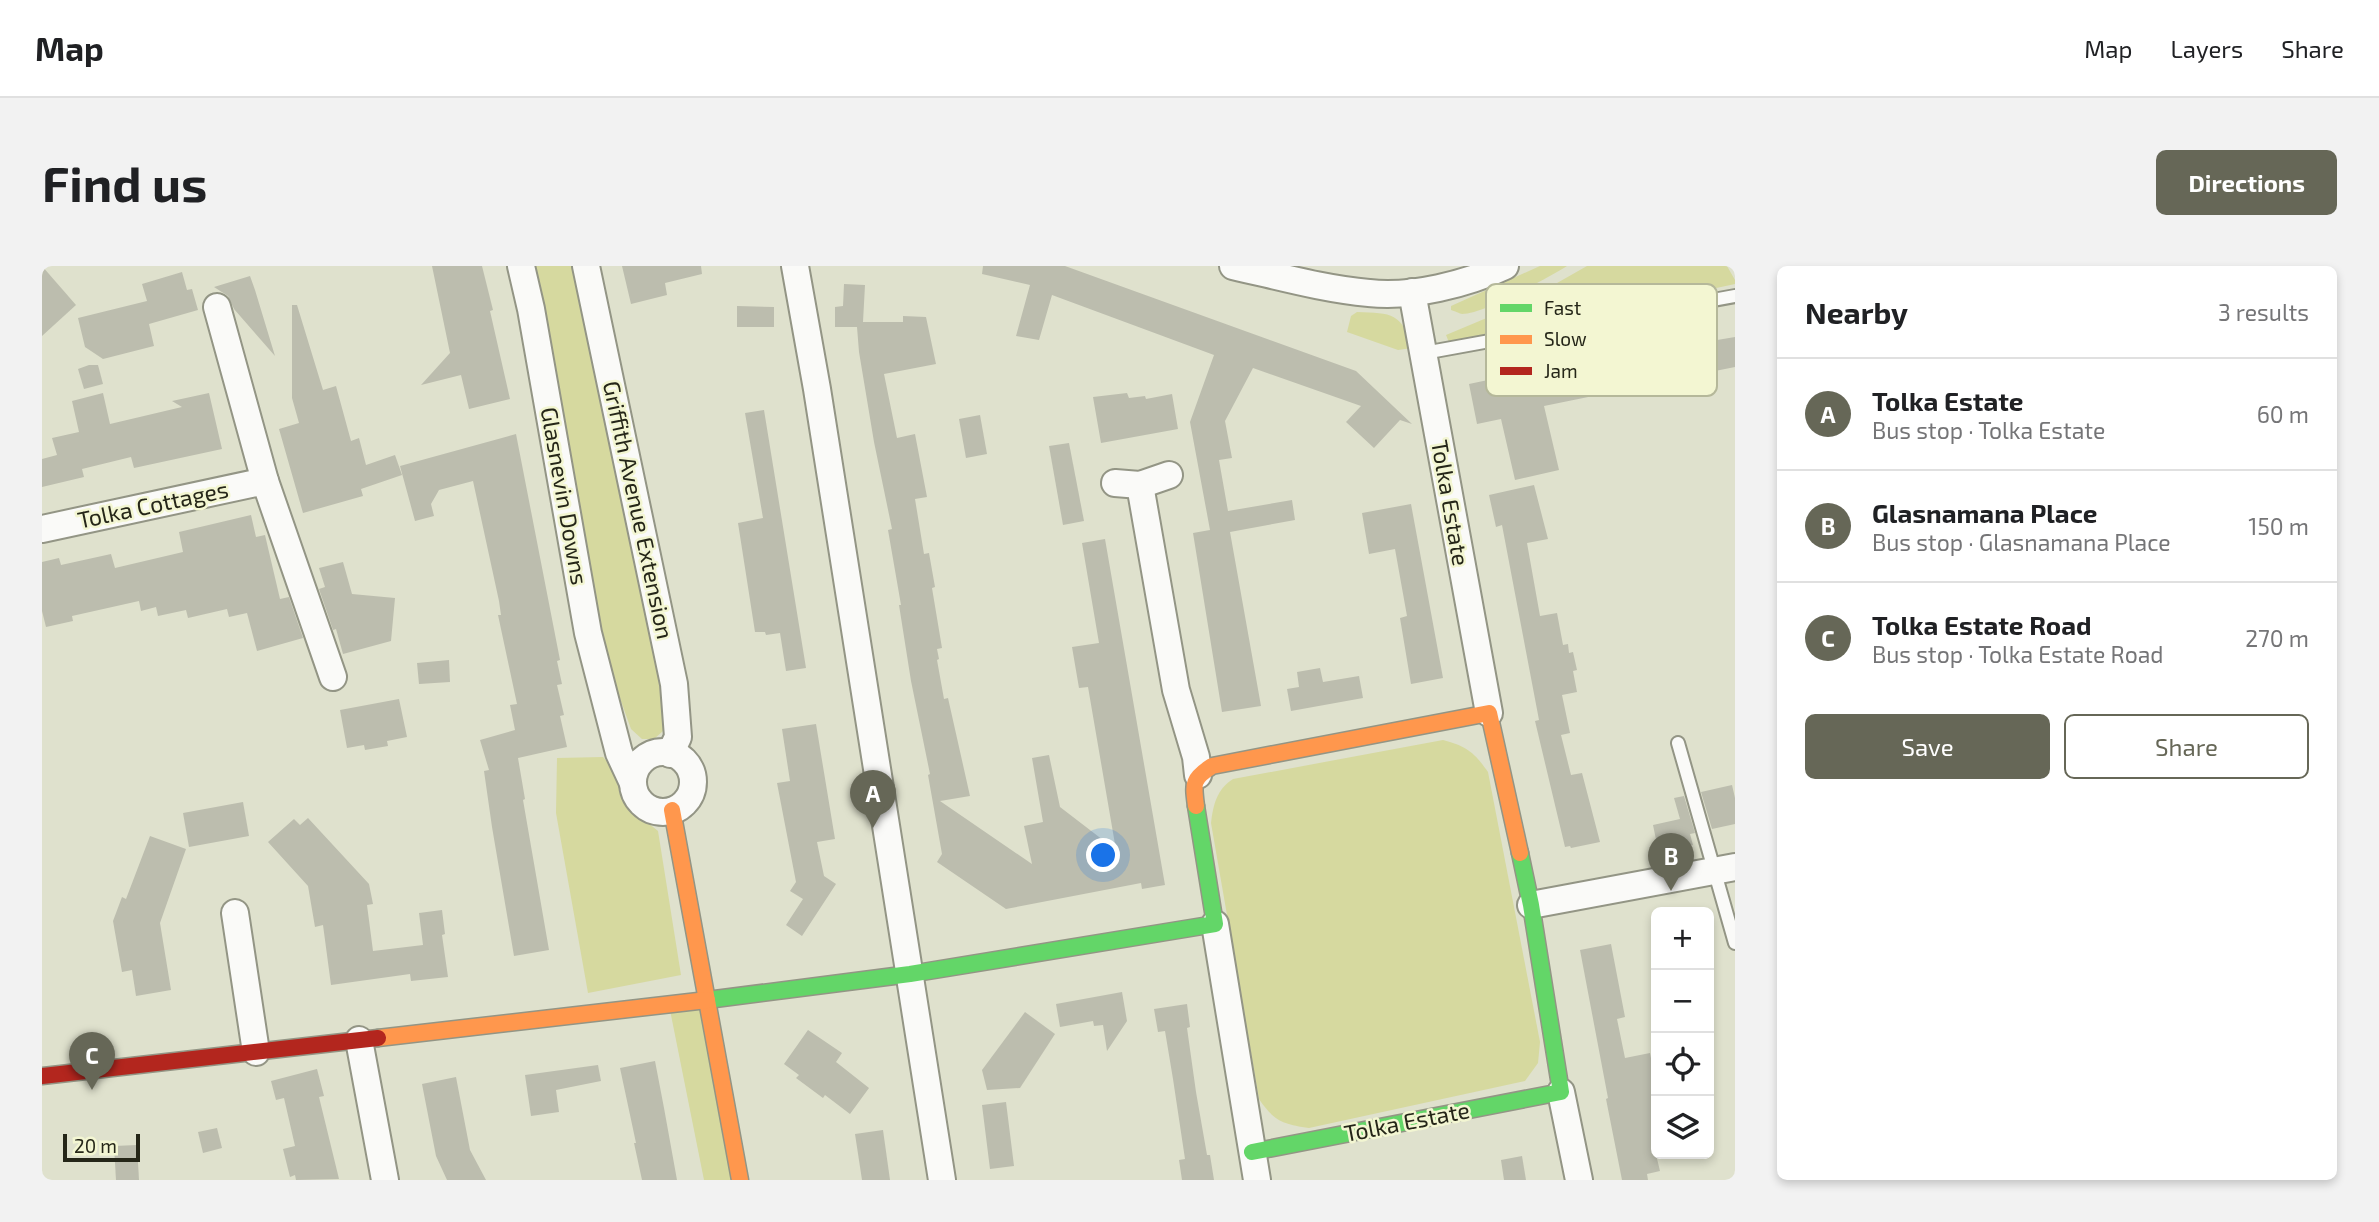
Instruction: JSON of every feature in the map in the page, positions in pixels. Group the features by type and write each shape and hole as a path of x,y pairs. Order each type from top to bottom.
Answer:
{"street":[{"name":"Glasnevin Downs","path":"521,266 531,309 588,633 619,753 633,783"},
{"name":"Griffith Avenue Extension","path":"586,266 674,684 678,737 661,754 638,766 633,783"},
{"path":"795,266 817,389 942,1180"},
{"path":"1233,266 1315,275 1372,294 1412,292 1480,278 1504,266"},
{"name":"Tolka Estate","path":"1412,292 1489,713 1531,905 1561,1093 1579,1180"},
{"path":"217,307 265,481 333,677"},
{"path":"1169,475 1127,484 1176,690 1196,757 1198,775"},
{"name":"Tolka Cottages","path":"42,529 265,481"},
{"path":"1257,1180 1193,785 1198,775 1212,766 1489,713"},
{"path":"611,724 618,732 686,764 692,781 687,799 673,810 663,812 645,806 638,799 633,783"},
{"path":"673,810 740,1180"},
{"path":"1531,905 1724,869"},
{"path":"235,914 256,1052"},
{"path":"42,1076 707,1000 910,974 1214,924"},
{"path":"359,1040 385,1180"},
{"name":"Tolka Estate","path":"1252,1152 1561,1093"}],"lane":[{"path":"1717,299 1735,296"},
{"path":"1424,353 1486,342"},
{"path":"1678,743 1724,869 1735,943"}],"green space":[{"path":"535,266 573,266 663,695 663,731 654,739 642,739 631,729 608,665"},
{"path":"1540,266 1567,266 1534,284 1500,284"},
{"path":"1587,266 1727,266 1735,280 1735,284 1717,288 1717,284 1555,284"},
{"path":"1486,290 1485,308 1462,314 1451,310 1451,306"},
{"path":"1357,312 1394,317 1404,328 1412,348 1398,350 1347,332 1351,316"},
{"path":"1486,318 1486,337 1450,345 1446,335"},
{"path":"1443,740 1469,751 1488,772 1540,1042 1538,1063 1525,1081 1309,1128 1285,1123 1274,1117 1259,1099 1211,823 1217,798 1233,779"},
{"path":"603,757 613,768 626,805 658,831 681,975 588,993 556,813 557,758"},
{"path":"709,1006 740,1180 704,1180 670,1010"}],"building":[{"path":"42,266 76,305 42,336"},
{"path":"432,266 482,266 510,399 469,409 461,375 421,385 450,353"},
{"path":"622,266 701,266 702,274 665,283 667,295 631,304"},
{"path":"983,266 1065,266 1356,371 1412,424 1400,420 1374,448 1346,422 1361,406 1253,368 1225,421 1232,458 1219,460 1228,511 1292,500 1295,520 1230,532 1261,706 1222,712 1193,533 1210,530 1190,422 1214,355 1052,295 1039,340 1016,336 1030,285 982,274"},
{"path":"182,272 187,290 192,289 198,310 149,324 154,346 103,359 85,347 78,318 147,301 142,284"},
{"path":"250,276 275,356 234,309 228,296 214,287"},
{"path":"844,284 865,285 863,322 903,322 903,316 926,317 936,364 884,374 897,438 915,434 927,497 915,499 924,554 929,553 935,587 932,588 942,648 937,649 937,660 944,699 948,698 970,796 940,801 1032,864 1024,826 1043,822 1032,758 1049,755 1060,807 1116,850 1088,687 1079,688 1072,647 1099,643 1082,543 1105,539 1165,885 1142,889 1141,883 1006,909 937,862 942,854 928,775 930,774 911,681 888,530 892,529 874,442 857,327 835,327 835,307 843,306"},
{"path":"292,305 297,305 323,390 336,386 351,441 359,438 366,465 395,455 402,475 361,489 363,496 303,513 279,429 299,423 292,398"},
{"path":"737,306 774,307 774,327 737,327"},
{"path":"1735,337 1735,367 1717,371 1717,340"},
{"path":"98,365 103,384 84,389 78,369"},
{"path":"1486,380 1486,396 1593,396 1544,406 1559,470 1515,480 1501,419 1477,424 1469,384"},
{"path":"103,393 110,424 182,407 172,401 209,393 222,449 134,468 131,457 82,469 84,477 42,487 42,459 57,455 52,438 79,432 72,401"},
{"path":"1127,393 1129,398 1145,396 1146,399 1172,394 1178,429 1101,443 1093,397"},
{"path":"764,410 806,668 786,671 780,633 766,635 765,632 755,632 738,523 763,518 745,413"},
{"path":"980,415 987,454 966,458 959,419"},
{"path":"516,434 560,660 557,661 562,684 557,685 564,715 560,716 567,747 518,758 549,950 514,956 484,771 489,770 480,740 515,730 510,705 517,704 498,615 501,615 499,601 473,481 439,490 431,504 434,516 415,521 400,466"},
{"path":"1069,443 1084,521 1063,525 1049,446"},
{"path":"1534,485 1548,539 1527,543 1540,616 1557,613 1563,645 1568,644 1569,653 1573,652 1577,670 1573,671 1577,692 1562,695 1570,733 1561,735 1571,775 1582,773 1600,842 1571,848 1565,847 1535,721 1539,720 1502,525 1496,527 1489,495"},
{"path":"1411,504 1443,678 1411,684 1400,618 1407,616 1395,549 1369,554 1362,513"},
{"path":"251,515 256,537 265,535 280,599 289,597 303,638 257,651 247,613 229,617 227,609 188,618 186,610 158,616 156,607 141,611 139,601 72,616 73,621 46,627 42,611 42,562 59,558 61,565 111,554 115,568 183,552 179,532"},
{"path":"343,562 352,594 395,598 391,641 343,654 319,589 325,587 319,568"},
{"path":"449,660 450,682 419,684 417,663"},
{"path":"1320,668 1323,682 1359,676 1363,698 1291,711 1287,689 1299,687 1297,672"},
{"path":"399,699 407,737 387,741 388,746 365,750 364,745 347,748 340,710"},
{"path":"816,724 835,839 817,842 824,876 836,884 802,936 786,925 803,899 790,891 796,882 777,783 790,781 782,729"},
{"path":"1732,785 1735,824 1712,829 1701,792"},
{"path":"1684,796 1695,833 1690,834 1693,845 1659,854 1653,825 1680,819 1674,798"},
{"path":"243,802 249,836 189,847 183,813"},
{"path":"308,818 369,884 373,904 367,905 373,951 423,945 419,913 442,910 445,934 442,935 448,977 411,981 410,974 331,985 323,925 315,927 308,886 268,842 294,819 300,825"},
{"path":"150,836 186,849 160,923 171,990 136,996 132,970 122,972 113,921 122,897 126,899"},
{"path":"1611,944 1625,1017 1617,1019 1625,1058 1650,1053 1651,1159 1657,1159 1660,1171 1647,1174 1648,1180 1622,1180 1580,950"},
{"path":"1122,992 1127,1021 1107,1051 1103,1025 1094,1026 1093,1021 1060,1027 1056,1004"},
{"path":"1187,1004 1190,1027 1187,1028 1196,1092 1214,1180 1182,1180 1179,1160 1185,1159 1173,1079 1165,1031 1158,1032 1154,1009"},
{"path":"1025,1012 1055,1034 1020,1088 987,1090 982,1070"},
{"path":"808,1030 842,1053 836,1062 869,1088 850,1114 796,1078 799,1075 784,1064"},
{"path":"655,1061 677,1180 642,1180 620,1068"},
{"path":"598,1065 601,1081 556,1090 559,1112 531,1116 525,1075"},
{"path":"317,1069 324,1096 319,1097 339,1179 296,1180 295,1175 290,1177 283,1149 295,1146 284,1098 276,1100 271,1081"},
{"path":"456,1077 470,1150 486,1180 447,1180 436,1156 422,1084"},
{"path":"1006,1102 1014,1166 990,1169 982,1105"},
{"path":"217,1128 222,1148 203,1153 198,1132"},
{"path":"883,1130 890,1180 862,1180 855,1134"},
{"path":"137,1145 139,1180 116,1180 114,1146"},
{"path":"1522,1156 1526,1180 1504,1180 1501,1160"}],"traffic: fast":[{"path":"707,1000 910,974 1215,924 1196,806"},
{"path":"1252,1152 1561,1092 1520,853"}],"traffic: slow":[{"path":"1196,806 1195,782 1212,766 1489,713 1520,853"},
{"path":"672,810 740,1180"},
{"path":"378,1038 707,1000"}],"traffic: jam":[{"path":"42,1076 378,1038"}],"place":[{"name":"Tolka Estate","path":"873,828"},
{"name":"Glasnamana Place","path":"1671,891"},
{"name":"Tolka Estate Road","path":"92,1090"}]}
